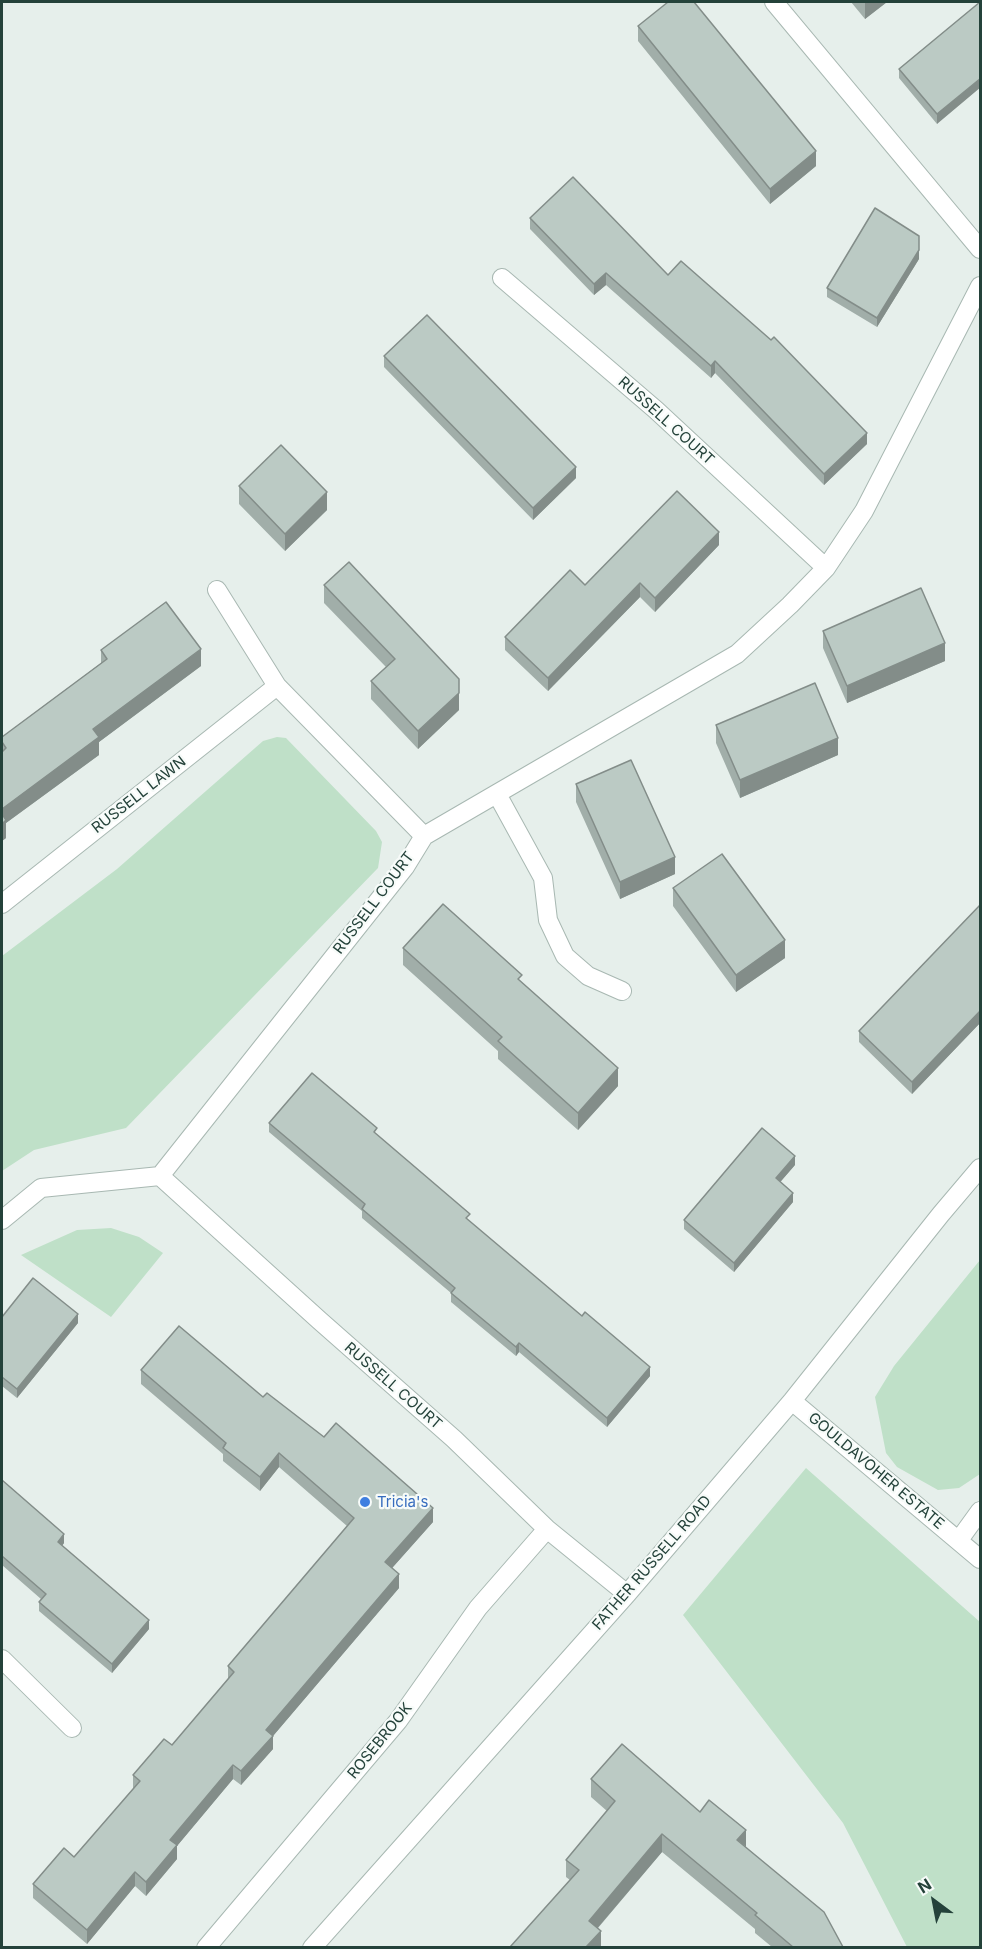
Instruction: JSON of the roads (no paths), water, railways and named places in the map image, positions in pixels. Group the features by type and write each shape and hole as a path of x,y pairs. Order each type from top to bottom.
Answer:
{"street":[{"path":"774,2 981,249"},
{"name":"RUSSELL COURT","path":"502,278 656,410 826,568"},
{"name":"RUSSELL COURT","path":"627,1594 547,1529 454,1439 160,1176 405,867 424,836 736,654 790,605 826,568 864,511 981,286"},
{"path":"217,590 277,686 424,836"},
{"name":"RUSSELL LAWN","path":"2,904 277,686"},
{"path":"497,794 543,878 548,920 565,956 588,976 622,991"},
{"name":"FATHER RUSSELL ROAD","path":"312,1947 627,1594 792,1401 941,1214 981,1168"},
{"path":"2,1221 41,1188 160,1176"},
{"name":"GOULDAVOHER ESTATE","path":"792,1401 981,1559"},
{"name":"GOULDAVOHER ESTATE","path":"959,1540 981,1511"},
{"name":"ROSEBROOK","path":"206,1947 398,1721 478,1608 547,1529"},
{"path":"2,1659 72,1728"}],"place":[{"name":"Tricia's","path":"365,1502"}]}
